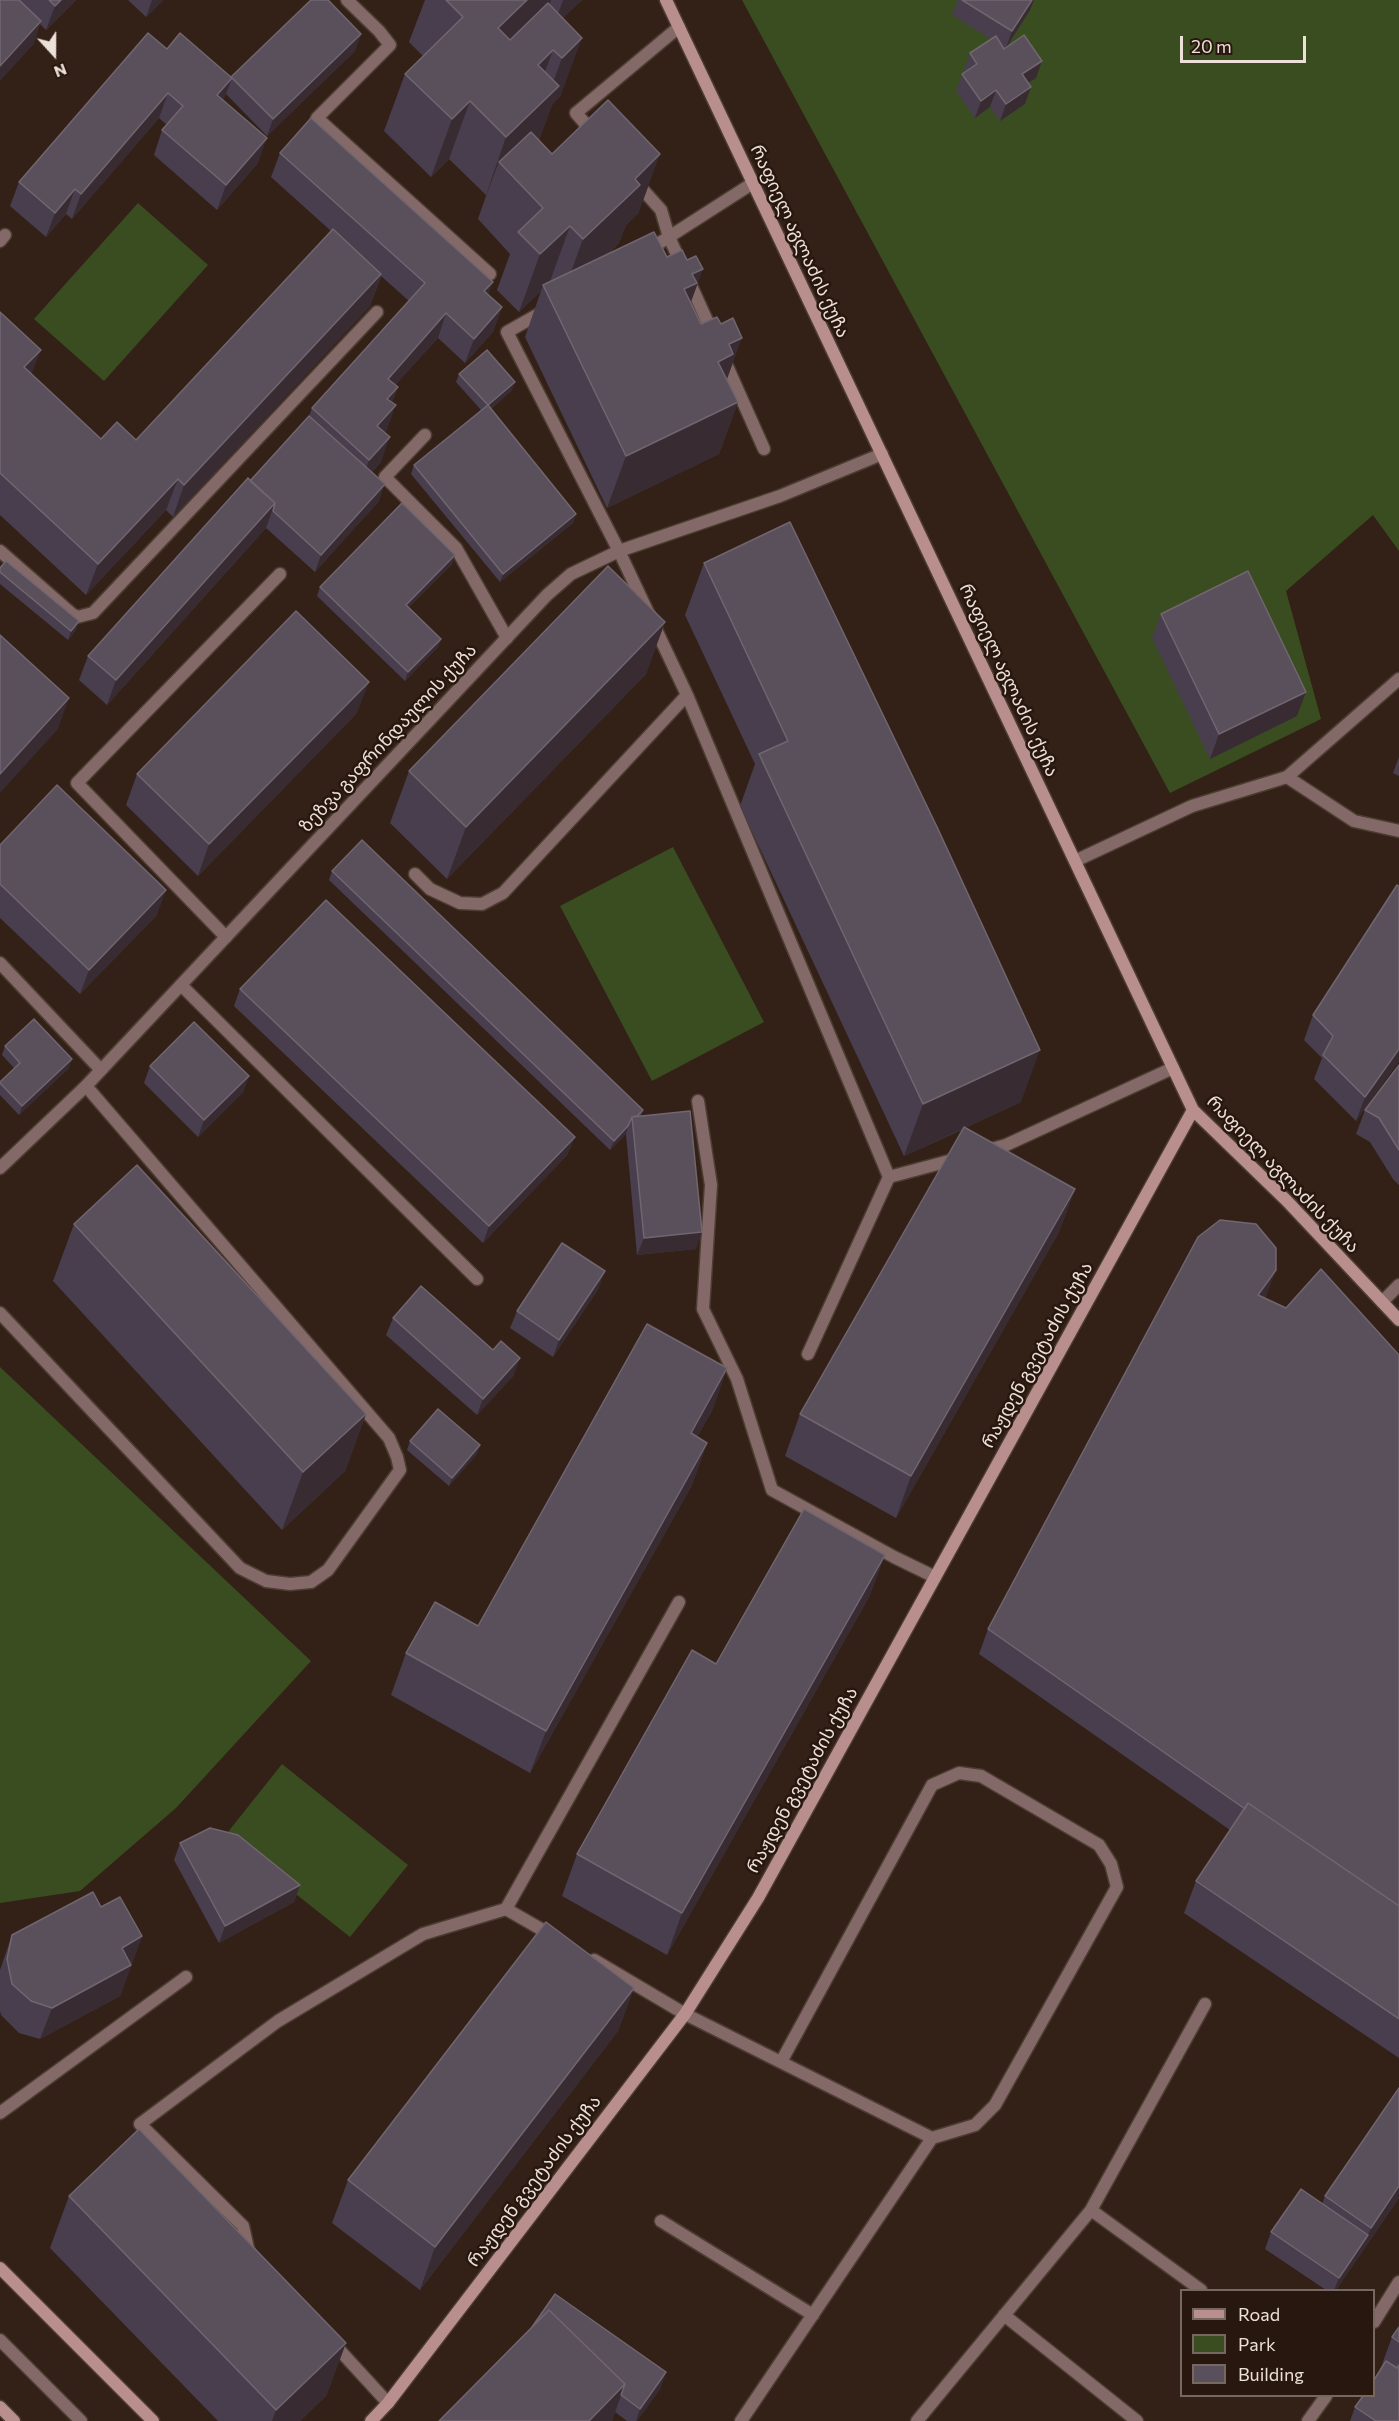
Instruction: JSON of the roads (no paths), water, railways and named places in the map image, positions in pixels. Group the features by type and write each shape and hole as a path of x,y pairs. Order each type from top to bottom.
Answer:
{"street":[{"path":"347,0 380,31 390,45 317,118 490,274"},
{"name":"რაფიელ აგლაძის ქუჩა","path":"666,0 1193,1110 1287,1201 1399,1320"},
{"path":"607,148 576,113 679,27"},
{"path":"630,175 662,210 669,237 764,449"},
{"path":"634,259 753,183"},
{"path":"557,304 507,332 619,550 687,695 889,1178 808,1354"},
{"path":"0,551 72,614 77,617 93,613 377,312"},
{"path":"425,435 385,477 456,548 507,638"},
{"name":"ზეზვა გაფრინდაულის ქუჩა","path":"0,1168 86,1086 507,638 571,574 619,550 780,496 882,454"},
{"path":"226,937 77,783 280,574"},
{"path":"1075,861 1192,806 1287,777 1399,679"},
{"path":"415,874 429,889 460,903 482,904 503,893 687,695"},
{"path":"1287,777 1354,821 1399,831"},
{"path":"0,963 101,1070"},
{"path":"181,985 477,1279"},
{"path":"889,1178 1006,1145 1173,1068"},
{"path":"0,1313 240,1568 266,1581 290,1584 311,1582 328,1570 400,1470 398,1456 389,1438 86,1086"},
{"path":"698,1101 711,1185 703,1309 737,1379 772,1490 935,1577"},
{"name":"რაჟდენ გვეტაძის ქუჩა","path":"371,2421 388,2403 685,2014 758,1898 1193,1110"},
{"path":"1382,1302 1399,1285"},
{"path":"256,2260 248,2252 243,2226 140,2124 278,2021 423,1934 506,1909 680,1602"},
{"path":"741,2421 932,2138 975,2125 995,2106 1117,1887 1111,1864 1099,1845 981,1776 959,1773 932,1785 781,2062"},
{"path":"506,1909 565,1944"},
{"path":"585,1955 685,2014 932,2138"},
{"path":"0,2113 186,1977"},
{"path":"917,2421 1091,2210 1205,2004"},
{"path":"1091,2210 1201,2289"},
{"path":"661,2221 813,2315"},
{"path":"0,2268 153,2421"},
{"path":"1375,2320 1399,2282"},
{"path":"1004,2315 1137,2421"},
{"path":"326,2336 388,2403"},
{"path":"0,2340 81,2421"},
{"path":"1308,2421 1325,2397"},
{"path":"0,2407 14,2421"}]}
